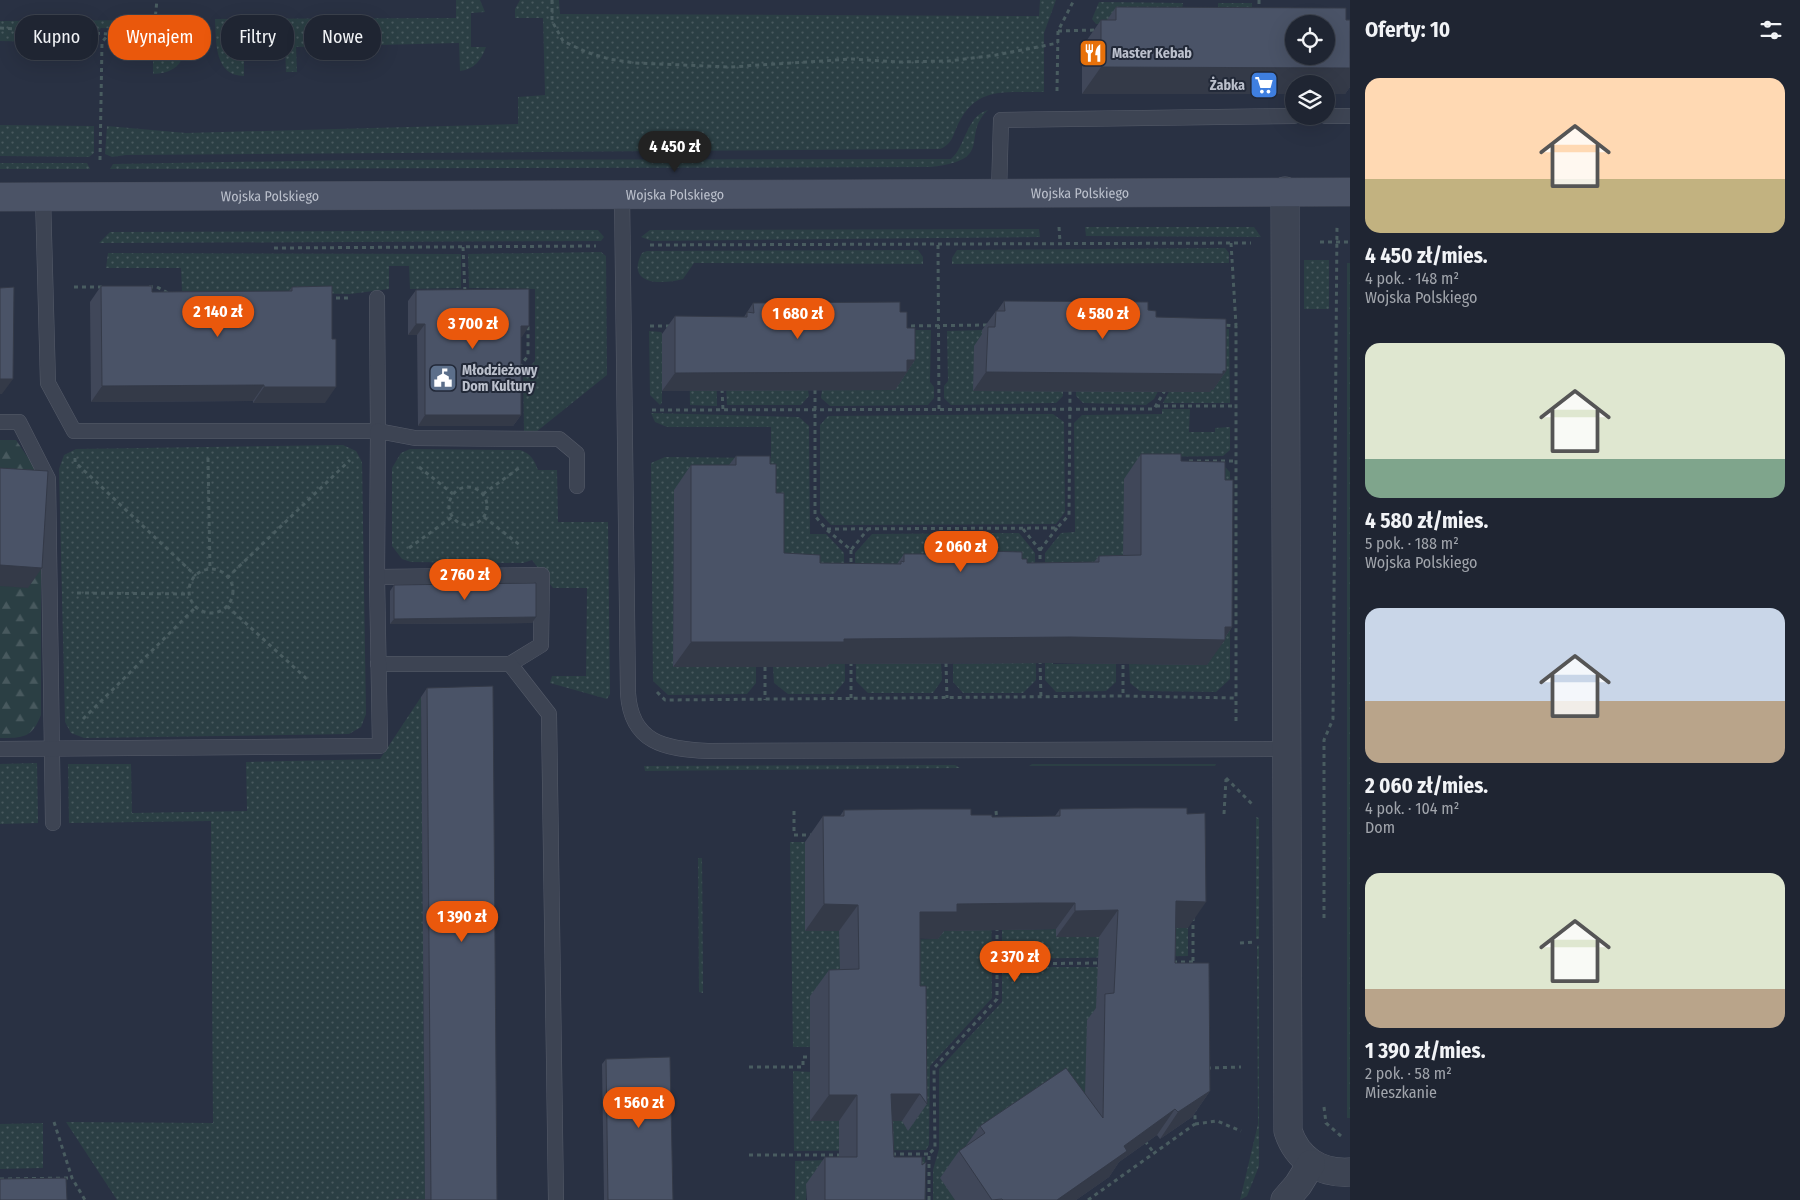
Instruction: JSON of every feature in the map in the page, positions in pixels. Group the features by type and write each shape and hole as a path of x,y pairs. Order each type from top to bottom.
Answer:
{"main road":[{"name":"Wojska Polskiego","path":"0,196 1350,192"}],"street":[{"path":"1285,191 1288,1122 1290,1136 1296,1150 1311,1164 1324,1170 1350,1172"},
{"path":"1285,1200 1298,1185 1311,1164"}],"lane":[{"path":"999,192 1001,120 1285,116"},
{"path":"1335,116 1350,116"},
{"path":"622,194 627,440 628,693 630,711 639,730 658,742 681,750 708,751 1286,749"},
{"path":"43,197 48,383 74,431 378,431 415,438 558,439 577,454 577,486"},
{"path":"0,748 380,746 377,576 377,298"},
{"path":"0,422 19,422 48,479 53,823"},
{"path":"377,576 542,575 541,645 510,664 378,664"},
{"path":"510,664 548,714 556,1200"}],"path":[{"path":"156,15 157,0"},
{"path":"552,0 552,21 563,41 601,57 635,63 730,67 852,59 898,62 948,61 996,55 1058,43"},
{"path":"1259,0 1259,18"},
{"path":"0,28 108,34"},
{"path":"1058,31 1106,30"},
{"path":"100,160 102,42 108,36"},
{"path":"1058,223 1060,242"},
{"path":"1324,926 1324,740 1333,719 1337,223"},
{"path":"274,248 938,245 1060,242 1231,244 1286,242"},
{"path":"1231,244 1236,326 1236,728"},
{"path":"938,245 940,325 939,410"},
{"path":"463,247 465,293"},
{"path":"71,288 109,287"},
{"path":"148,287 158,287 173,296"},
{"path":"456,292 474,293"},
{"path":"319,298 377,298"},
{"path":"518,368 528,356 528,320"},
{"path":"896,326 991,325"},
{"path":"1216,325 1236,326"},
{"path":"645,326 673,326"},
{"path":"722,382 723,410"},
{"path":"646,410 1154,409 1168,384"},
{"path":"815,390 815,516 826,529 850,550"},
{"path":"1040,570 1040,550 1069,515 1070,391"},
{"path":"1156,406 1236,406"},
{"path":"228,578 378,431"},
{"path":"341,456 350,460 354,467"},
{"path":"199,458 218,458"},
{"path":"208,458 210,570"},
{"path":"72,468 75,462 83,460"},
{"path":"1181,461 1236,461"},
{"path":"75,462 196,576"},
{"path":"470,486 478,488 487,502 488,510 484,517 475,524 469,525 456,521 452,516 449,505 450,499 458,489 470,486"},
{"path":"377,576 402,553 452,516"},
{"path":"484,517 541,562 542,575"},
{"path":"1022,528 1040,550"},
{"path":"826,529 1057,528"},
{"path":"851,570 850,550 868,529"},
{"path":"210,570 220,572 228,578 233,594 227,606 214,613 201,611 196,607 189,594 192,581 196,576 210,570"},
{"path":"70,593 189,594"},
{"path":"227,606 308,680"},
{"path":"53,748 196,607"},
{"path":"851,659 851,699"},
{"path":"1040,659 1041,699"},
{"path":"946,664 947,698"},
{"path":"1123,665 1123,696"},
{"path":"765,667 765,700"},
{"path":"654,689 665,700 1041,699 1123,696 1236,698"},
{"path":"1224,814 1226,779 1229,770"},
{"path":"1226,779 1258,810"},
{"path":"794,811 794,835 823,835"},
{"path":"996,811 997,826"},
{"path":"1193,912 1194,972"},
{"path":"889,1154 929,1154 935,1148 934,1068 997,999 997,924"},
{"path":"1164,962 1194,962"},
{"path":"997,964 1105,963"},
{"path":"749,1067 803,1067 803,1057 816,1058"},
{"path":"1204,1068 1241,1067"},
{"path":"1324,1103 1326,1123 1343,1138"},
{"path":"1195,1105 1195,1124"},
{"path":"1088,1200 1195,1124 1217,1121 1241,1131"},
{"path":"54,1122 72,1178 85,1200"},
{"path":"1142,1136 1154,1153"},
{"path":"749,1155 849,1154"},
{"path":"929,1154 929,1200"},
{"path":"0,1179 72,1178"}],"green space":[{"path":"456,0 480,0 485,12 471,13 471,47 486,47 477,63 465,70 460,71 459,43 381,45 381,18 456,18"},
{"path":"520,0 559,0 560,14 1039,16 1040,0 1056,0 1044,33 1044,92 992,94 981,98 963,115 950,141 940,149 126,155 112,157 105,154 107,126 186,133 518,124 518,97 545,95 543,18 515,18 515,9"},
{"path":"1099,2 1183,3 1182,11 1218,12 1218,3 1252,3 1252,20 1249,23 1096,24 1092,19"},
{"path":"215,19 221,19 221,60 244,60 244,76 234,74 222,64 217,47"},
{"path":"294,19 304,19 304,47 296,47 297,72 286,72 286,60 294,60"},
{"path":"98,20 108,20 108,28 101,28 98,31"},
{"path":"0,21 15,21 15,41 0,41"},
{"path":"153,60 181,60 173,69 164,73 153,74"},
{"path":"988,110 976,129 970,153 963,159 951,164 931,167 110,169 113,164 352,160 951,159 960,147 975,118"},
{"path":"0,125 94,126 94,153 89,157 0,156"},
{"path":"0,163 87,163 90,169 0,169"},
{"path":"1085,227 1254,227 1261,237 1086,236"},
{"path":"1039,229 1040,237 652,241 641,237 650,230"},
{"path":"598,230 604,237 601,241 99,243 110,232"},
{"path":"1225,248 1229,253 1229,263 952,264 952,258 957,250"},
{"path":"918,250 923,257 923,264 694,263 683,279 665,282 648,280 642,277 638,271 638,264 642,253 647,251"},
{"path":"601,252 606,256 607,375 536,432 524,431 523,374 535,361 535,289 469,288 468,254"},
{"path":"108,253 461,254 461,288 410,289 409,266 389,266 389,289 350,294 182,291 181,268 106,268"},
{"path":"1304,260 1329,260 1329,309 1304,309"},
{"path":"1347,263 1350,263 1350,1118 1347,1118"},
{"path":"1229,329 1230,403 1163,403 1177,376 1189,390 1213,390 1212,330"},
{"path":"716,330 717,406 690,405 689,334"},
{"path":"894,330 931,330 930,382 934,387 934,398 928,405 830,406 821,398 822,390"},
{"path":"982,330 982,345 1063,391 1063,396 1056,403 951,405 944,398 944,386 948,381 947,331"},
{"path":"649,331 661,332 662,334 662,403 660,405 650,395"},
{"path":"723,331 808,390 809,396 801,405 727,405"},
{"path":"1167,374 1154,399 1146,405 1083,403 1076,396 1076,391"},
{"path":"1162,409 1190,409 1189,432 1215,432 1215,428 1230,427 1230,450 1223,456 1147,457 1123,594 1054,588 1053,664 1116,664 1116,682 1106,691 1056,692 1045,680 1045,553 1061,533 1075,532 1074,423 1082,415 1162,414"},
{"path":"651,413 799,417 809,426 810,534 826,534 844,553 845,681 834,694 788,694 774,683 773,667 826,667 674,491 673,667 756,667 756,683 747,694 668,695 653,681 651,463 665,457 771,458 771,427 667,427 655,422"},
{"path":"1053,414 1064,422 1065,512 1056,524 831,525 820,513 820,425 828,416"},
{"path":"0,440 16,440 41,477 41,715 38,723 26,735 8,738 0,738"},
{"path":"343,445 356,451 362,462 366,714 361,727 349,734 84,738 71,733 65,722 59,469 64,455 76,449"},
{"path":"410,449 520,450 532,457 538,470 557,470 558,522 608,522 610,694 607,699 550,683 552,676 586,676 587,588 553,588 532,560 523,563 411,562 402,559 392,546 392,468 401,453"},
{"path":"1223,465 1230,472 1230,679 1216,692 1140,691 1130,683 1129,664 1207,665"},
{"path":"1019,533 1035,553 1036,680 1023,693 963,693 953,682 953,664 1010,663 941,663 942,680 933,693 868,693 856,681 855,553 872,534"},
{"path":"421,697 425,1200 117,1200 66,1122 213,1123 211,821 69,823 68,764 131,764 132,813 247,811 246,762 380,759"},
{"path":"37,763 38,823 0,824 0,764"},
{"path":"1032,764 1216,764 1215,766 1029,766"},
{"path":"955,765 960,768 645,771 644,766"},
{"path":"1256,817 1259,818 1259,939 1256,939"},
{"path":"790,842 805,842 806,931 839,931 840,941 938,939 938,931 991,869 992,998 930,1066 929,1145 926,1150 794,1151 793,1071 811,1072 811,1047 793,1047"},
{"path":"698,858 702,858 703,993 699,992"},
{"path":"1002,869 1020,869 1021,930 1056,929 1057,937 1153,928 1188,928 1188,956 1009,959 1002,954"},
{"path":"1259,945 1259,1166 1247,1196 1240,1200 1258,1124 1257,946"},
{"path":"1008,967 1190,967 1104,1083 962,1200 933,1200 933,1170 939,1149 939,1069 1002,1002 1002,973"},
{"path":"43,1123 43,1168 0,1169 0,1124"},
{"path":"925,1157 926,1200 903,1200 807,1184 806,1200 795,1200 795,1161"}],"building":[{"path":"1116,7 1346,8 1346,20 1350,20 1350,68 1101,67 1101,20 1116,20"},
{"path":"101,286 152,286 152,292 292,291 292,287 332,286 332,339 336,339 336,387 264,387 264,385 102,386"},
{"path":"14,287 13,379 0,379 0,288"},
{"path":"529,289 529,326 521,326 521,415 425,415 425,324 416,324 416,290"},
{"path":"1004,301 1148,302 1148,310 1156,311 1156,317 1226,319 1226,371 1223,371 1223,374 986,372 988,327 995,327 996,311 1005,311"},
{"path":"900,302 900,312 907,312 907,328 915,328 915,360 907,360 907,372 675,373 675,316 747,317 747,312 754,313 753,303"},
{"path":"1141,454 1181,454 1181,461 1225,462 1225,480 1233,480 1232,627 1225,627 1225,640 1071,637 844,639 844,642 691,642 691,465 736,465 736,456 770,456 770,464 776,464 776,493 784,493 784,553 820,555 820,563 901,564 901,561 904,562 904,554 946,554 946,550 1022,552 1022,559 1027,559 1027,563 1099,562 1099,556 1141,555"},
{"path":"0,468 48,471 42,568 0,565"},
{"path":"536,583 536,617 394,619 394,585"},
{"path":"493,686 497,1200 431,1200 427,688"},
{"path":"1187,808 1187,814 1205,813 1206,902 1176,901 1175,963 1209,963 1210,1091 1178,1112 1175,1109 1124,1146 1127,1151 1057,1200 992,1200 959,1151 985,1133 980,1126 1066,1068 1103,1118 1105,994 1114,993 1118,910 1075,911 1075,903 1039,903 957,904 957,912 920,912 920,986 926,986 927,1104 920,1094 891,1094 894,1157 922,1157 922,1165 926,1162 925,1200 825,1200 825,1157 857,1157 857,1095 829,1095 829,970 859,969 858,905 824,904 823,816 844,816 844,810 971,809 971,815 992,815 992,817 1060,816 1060,809"},
{"path":"670,1057 673,1200 608,1200 606,1059"},
{"path":"66,1178 67,1200 0,1200 0,1179"}],"place":[{"name":"Master Kebab","path":"1093,53"},
{"name":"Żabka","path":"1264,85"},
{"name":"Młodzieżowy Dom Kultury","path":"443,378"}]}
